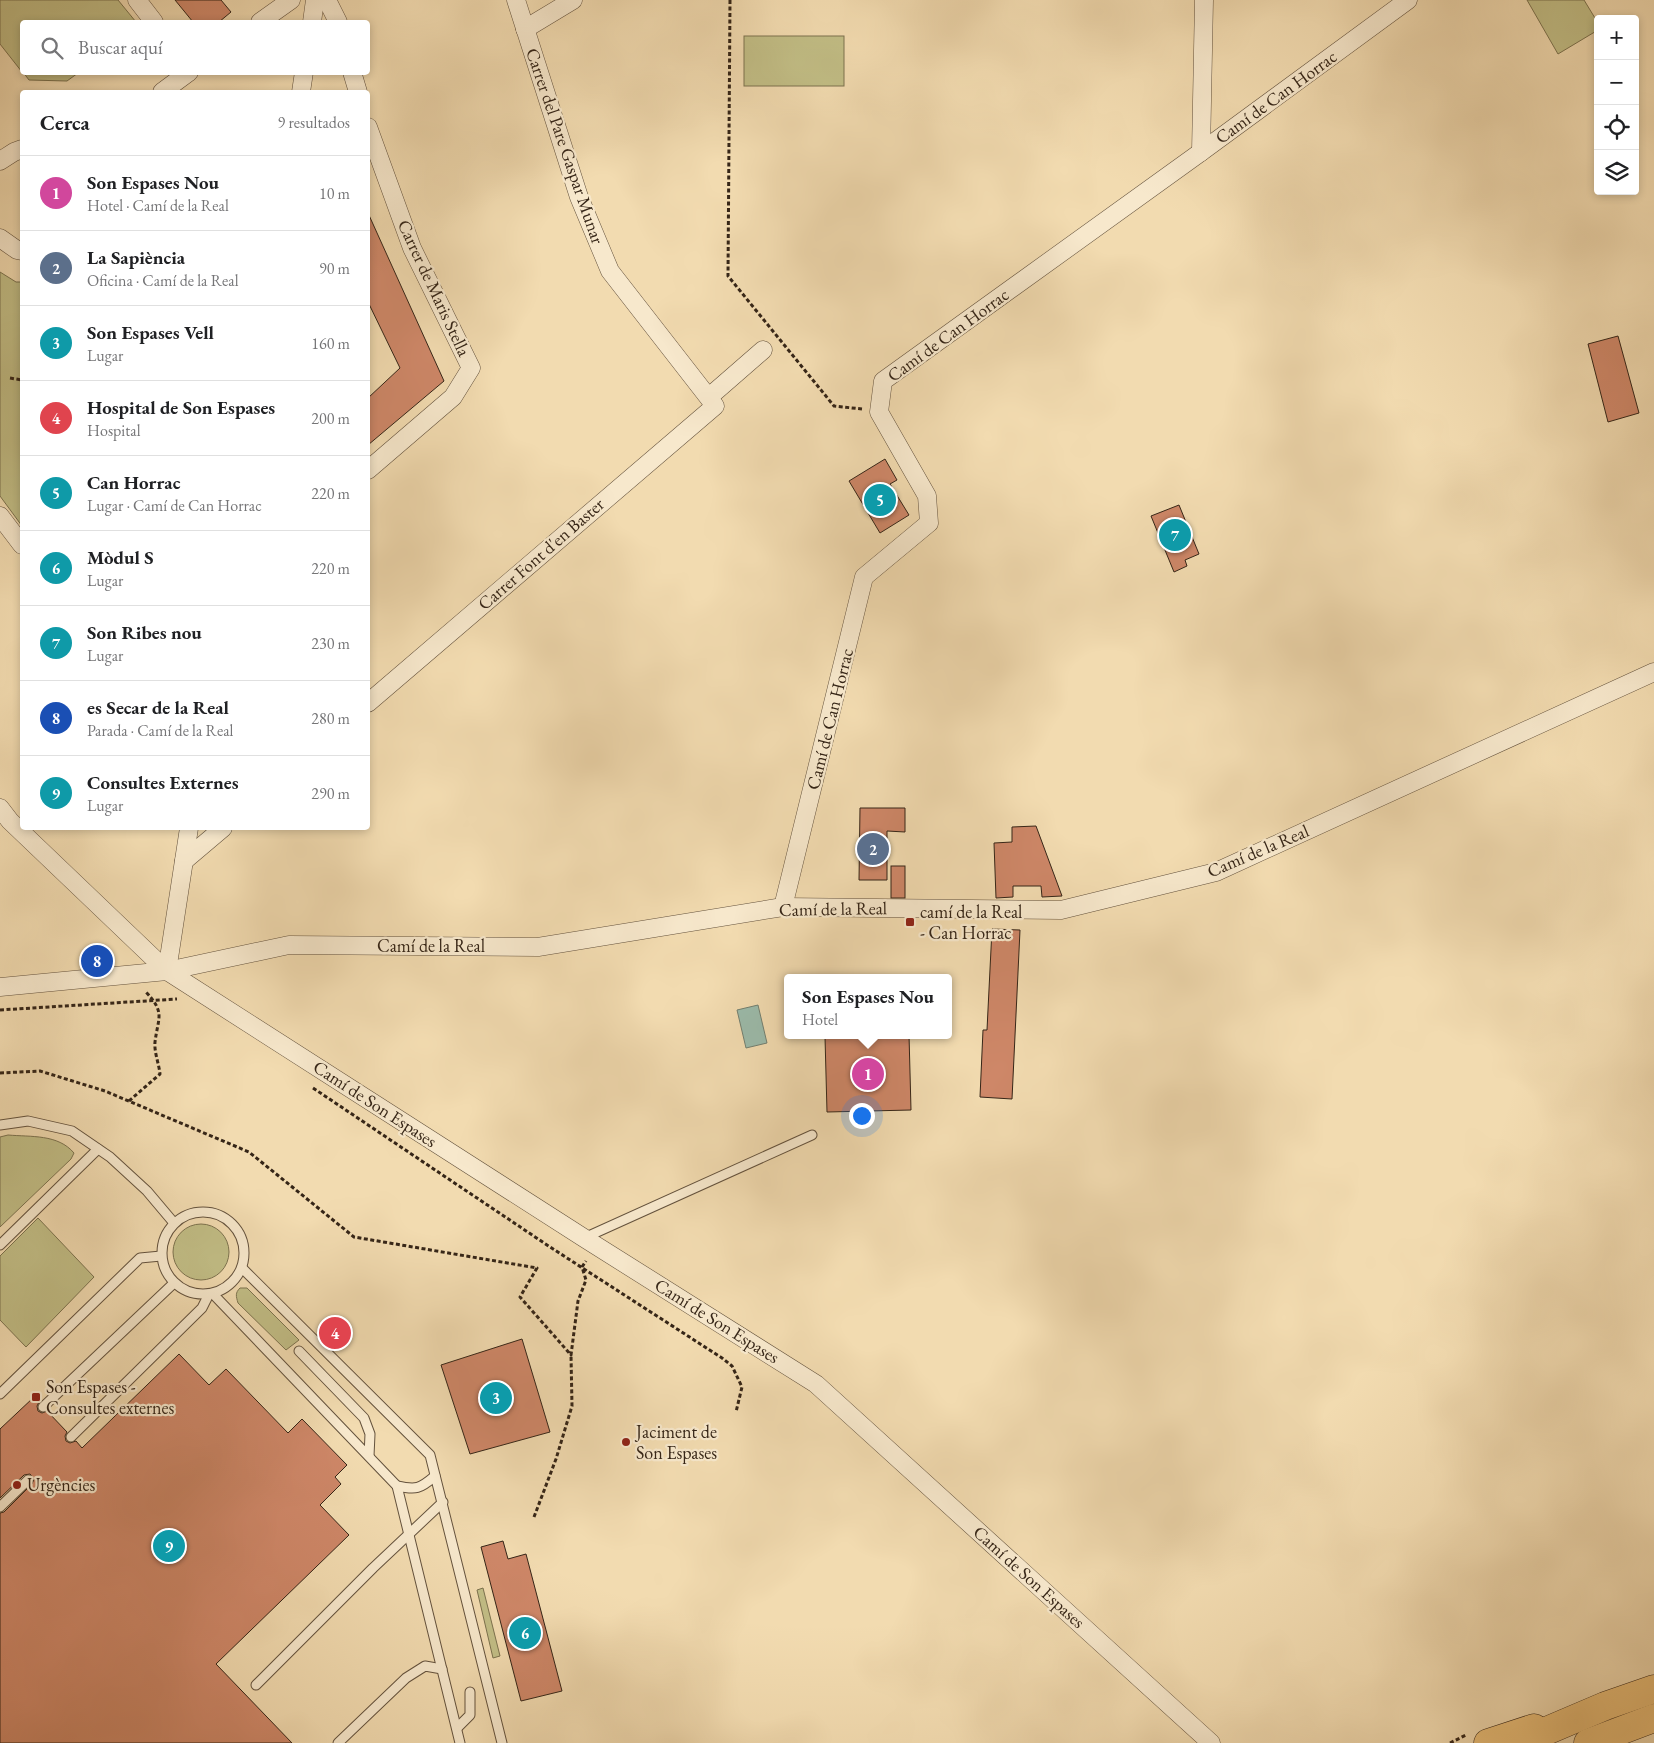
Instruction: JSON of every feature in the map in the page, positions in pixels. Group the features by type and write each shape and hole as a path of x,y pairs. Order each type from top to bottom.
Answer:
{"main road":[{"path":"1488,1743 1654,1689"},
{"path":"1518,1743 1605,1706"},
{"path":"1588,1743 1654,1718"},
{"path":"1616,1743 1654,1723"}],"street":[{"path":"137,0 152,20"},
{"path":"263,20 292,0"},
{"path":"312,20 316,0"},
{"path":"327,0 337,20"},
{"name":"Carrer del Pare Gaspar Munar","path":"516,0 580,198 610,271 712,401"},
{"path":"525,29 573,0"},
{"path":"1201,152 1204,0"},
{"name":"Camí de Can Horrac","path":"783,907 864,576 929,523 927,496 879,412 883,381 1408,0"},
{"path":"165,90 185,75"},
{"path":"301,90 304,75"},
{"path":"353,75 357,90"},
{"name":"Carrer de Maris Stella","path":"370,132 412,248 471,368 453,397 370,468"},
{"path":"0,161 20,150"},
{"path":"0,238 20,250"},
{"name":"Carrer Font d'en Baster","path":"370,701 712,401 763,350"},
{"path":"0,516 20,542"},
{"name":"Camí de la Real","path":"0,987 167,971 289,945 538,947 783,907 1061,910 1216,872 1654,672"},
{"name":"Camí de Son Espases","path":"0,808 10,821 167,971 590,1242 816,1384 1211,1743"},
{"path":"167,971 189,830"},
{"path":"184,861 221,830"}],"lane":[{"path":"0,1125 28,1120 72,1131 110,1158 147,1191 174,1223"},
{"path":"590,1242 812,1135"},
{"path":"0,1245 98,1149"},
{"path":"199,1211 213,1212 226,1218 236,1228 243,1240 245,1255 242,1268 235,1280 225,1288 211,1294 199,1295 185,1291 174,1283 167,1275 161,1256 166,1232 174,1223 185,1215 199,1211"},
{"path":"0,1394 140,1258 161,1256"},
{"path":"242,1268 430,1455 502,1743"},
{"path":"43,1407 174,1283"},
{"path":"71,1437 202,1308 211,1294"},
{"path":"211,1294 397,1486 460,1743"},
{"path":"299,1351 364,1418 370,1434 369,1456"},
{"path":"397,1486 413,1489 424,1486 435,1476"},
{"path":"0,1507 28,1480"},
{"path":"256,1686 443,1502"},
{"path":"338,1743 406,1678 425,1666 442,1669"},
{"path":"457,1728 470,1715 470,1692"}],"path":[{"path":"730,0 728,276 834,406 879,412"},
{"path":"10,378 20,380"},
{"path":"129,1101 160,1074 155,1044 160,1017 154,1000 145,991 142,974"},
{"path":"0,1010 180,999"},
{"path":"0,1074 40,1072 105,1091 249,1152 354,1237 537,1268 520,1297 571,1355"},
{"path":"312,1087 732,1366 742,1387 736,1412"},
{"path":"534,1518 556,1459 572,1406 571,1355 578,1302 586,1280 582,1267 590,1242"}],"shaded area":[{"path":"0,0 118,0 134,20 20,20 20,69 0,44"},
{"path":"1527,0 1584,0 1594,16 1594,32 1558,54"},
{"path":"744,36 844,36 844,86 744,86"},
{"path":"25,75 75,75 67,81 29,80"},
{"path":"0,272 16,282 20,282 20,523 0,496"},
{"path":"758,1005 767,1043 746,1048 737,1010"},
{"path":"8,1135 52,1139 68,1147 74,1153 71,1159 0,1227 0,1137"},
{"path":"38,1218 94,1277 26,1347 0,1320 0,1256"},
{"path":"201,1224 216,1229 224,1237 229,1252 224,1267 216,1275 201,1280 186,1275 178,1267 173,1252 178,1237 186,1229"},
{"path":"240,1288 247,1288 299,1340 286,1350 238,1303 236,1295"},
{"path":"483,1588 500,1656 493,1658 477,1590"}],"building":[{"path":"175,0 221,0 231,12 221,20 191,20"},
{"path":"370,217 444,381 370,443 370,396 400,368 370,306"},
{"path":"1618,336 1639,413 1608,422 1588,344"},
{"path":"885,459 897,480 890,484 909,515 880,533 849,481"},
{"path":"1179,505 1199,554 1185,560 1187,566 1174,572 1151,516"},
{"path":"860,808 905,808 905,832 887,831 887,880 859,880"},
{"path":"1036,826 1062,896 1042,897 1041,886 1013,886 1013,897 996,898 994,843 1012,842 1012,827"},
{"path":"891,866 905,866 905,898 891,898"},
{"path":"992,929 1020,930 1012,1099 980,1097 983,1030 987,1030"},
{"path":"825,1039 909,1039 911,1110 827,1112"},
{"path":"522,1339 550,1432 470,1454 441,1365"},
{"path":"179,1354 209,1385 226,1369 288,1433 302,1419 347,1465 335,1477 341,1484 320,1505 349,1535 216,1664 292,1743 0,1743 0,1513 4,1512 32,1484 34,1479 30,1474 24,1475 0,1498 0,1429 34,1397 39,1402 37,1406 38,1411 42,1413 47,1411 67,1432 65,1436 66,1441 70,1443 76,1441 82,1448"},
{"path":"503,1541 508,1559 526,1554 562,1691 521,1701 481,1547"}],"place":[{"name":"Can Horrac","path":"880,500"},
{"name":"Son Ribes nou","path":"1175,535"},
{"name":"La Sapiència","path":"873,849"},
{"name":"camí de la Real - Can Horrac","path":"910,922"},
{"name":"es Secar de la Real","path":"97,961"},
{"name":"Son Espases Nou","path":"868,1074"},
{"name":"Hospital de Son Espases","path":"335,1333"},
{"name":"Son Espases - Consultes externes","path":"36,1397"},
{"name":"Son Espases Vell","path":"496,1398"},
{"name":"Jaciment de Son Espases","path":"626,1442"},
{"name":"Urgències","path":"17,1485"},
{"name":"Consultes Externes","path":"169,1546"},
{"name":"Mòdul S","path":"525,1633"}]}
